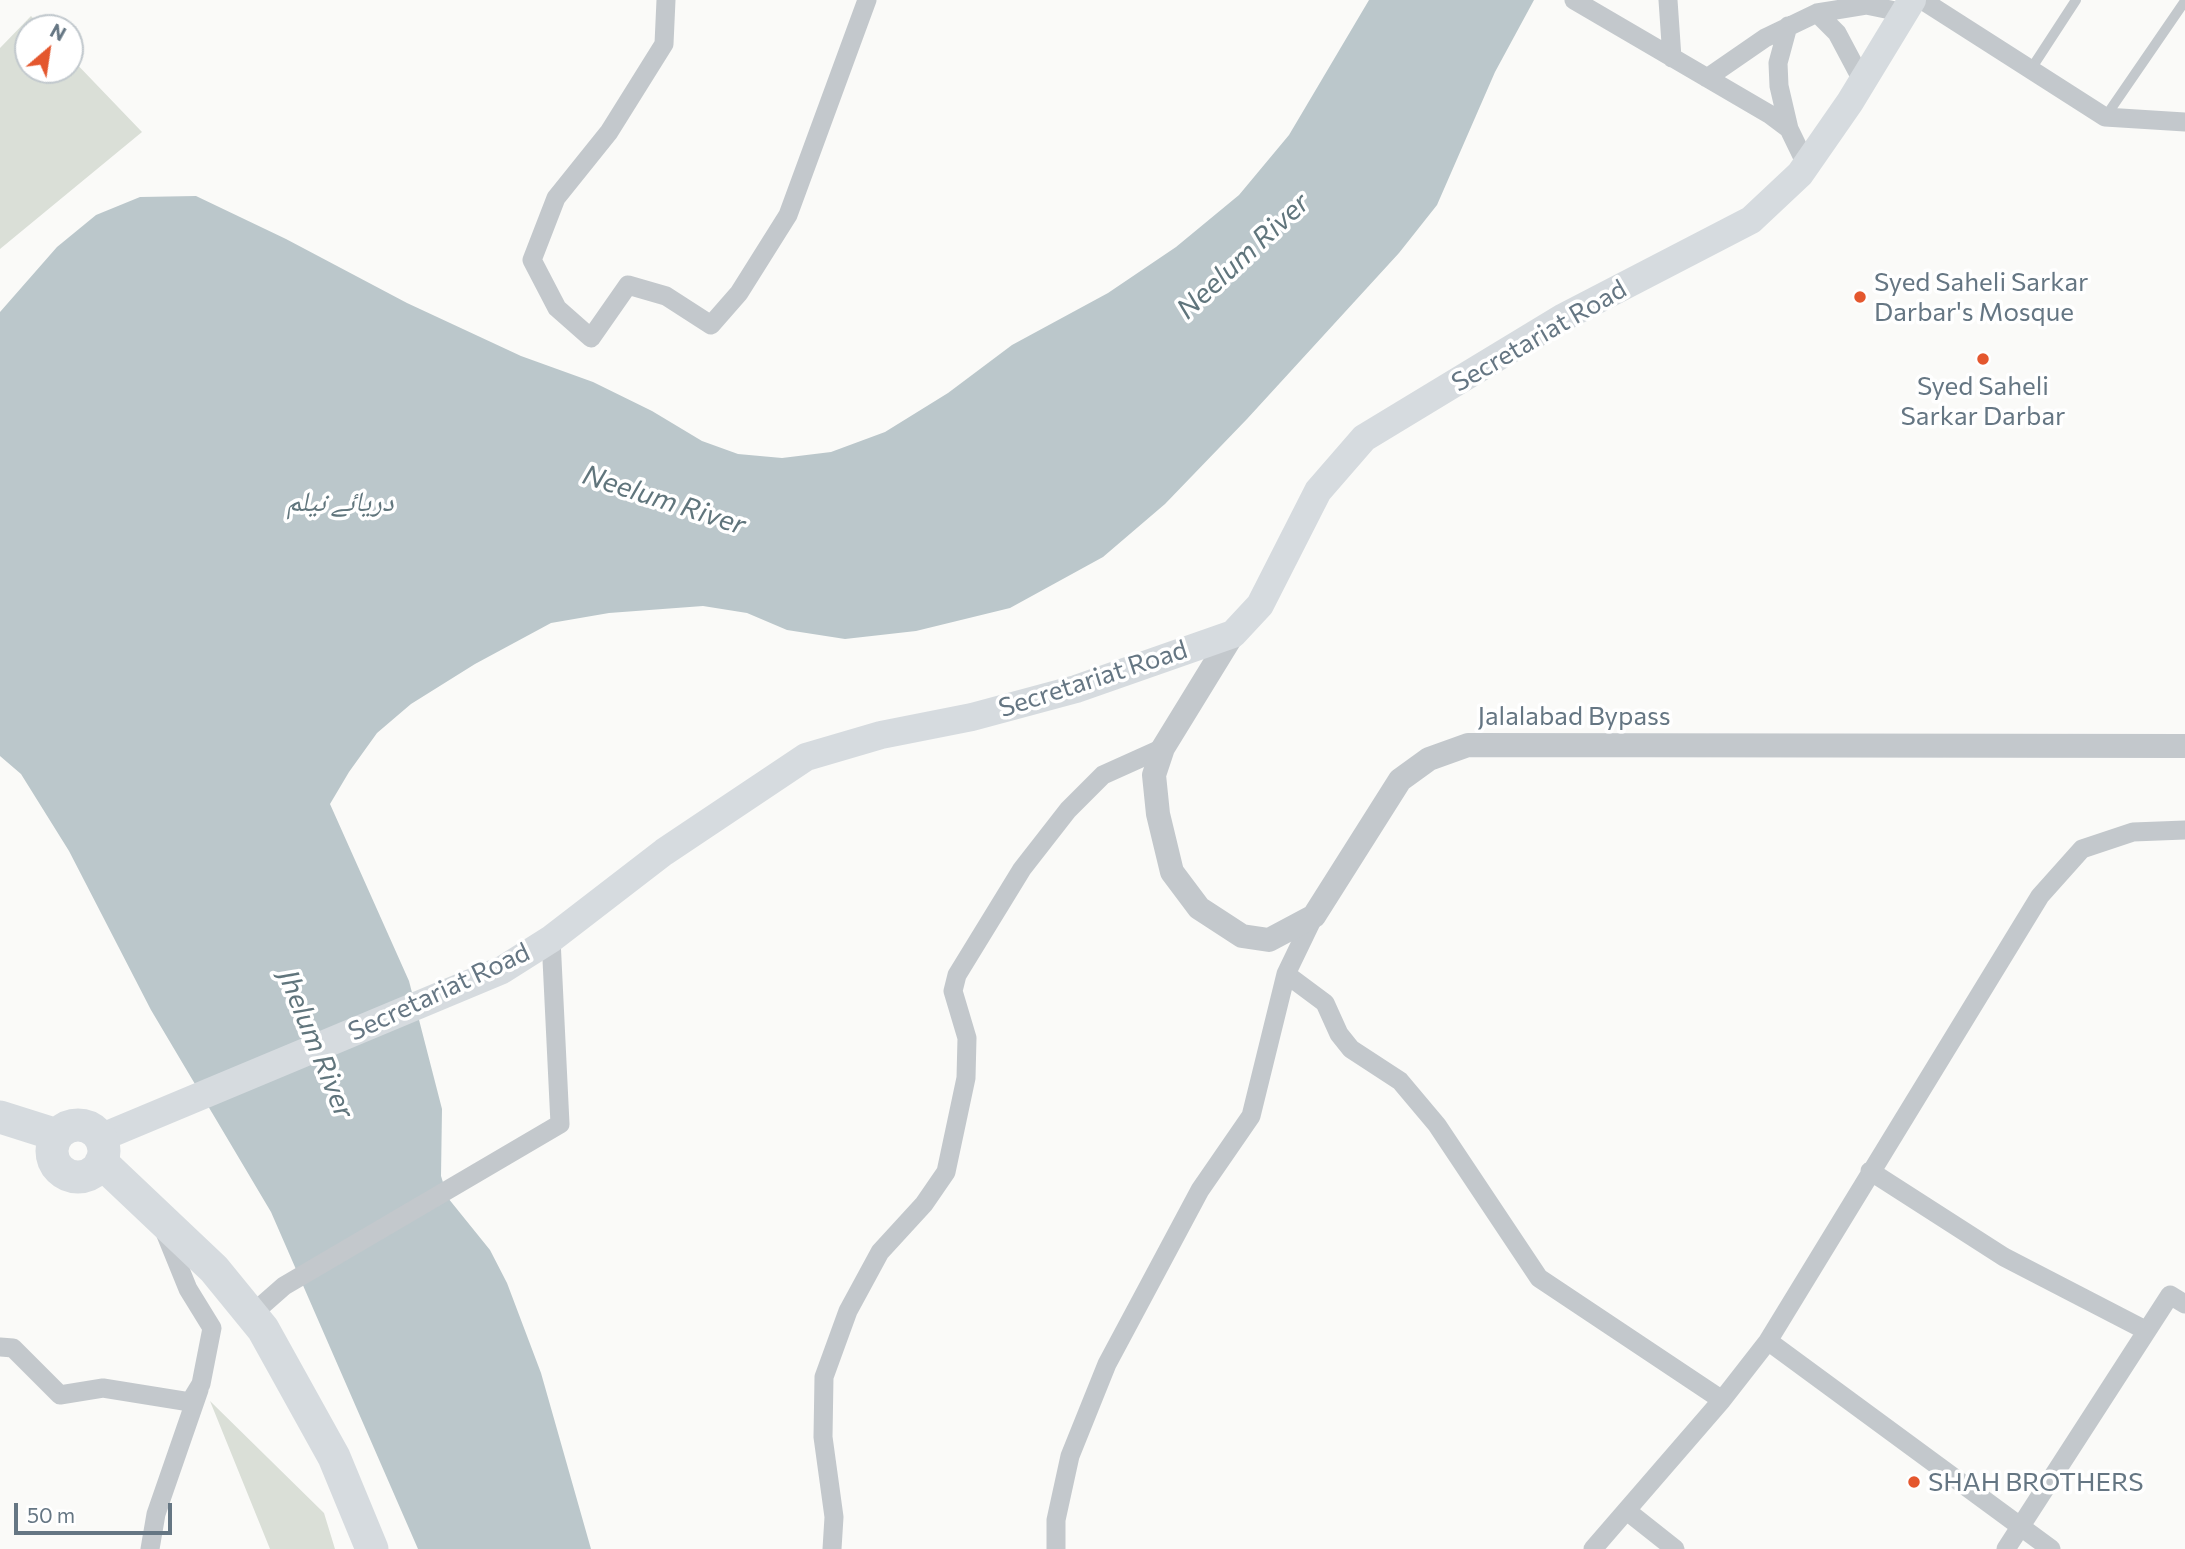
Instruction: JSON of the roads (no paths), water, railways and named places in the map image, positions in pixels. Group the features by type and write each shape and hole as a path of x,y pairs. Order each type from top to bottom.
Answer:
{"highway":[{"path":"0,1117 57,1135"},
{"path":"107,1144 89,1174 72,1176 64,1173 53,1159 53,1142 57,1135 71,1126 88,1127 107,1144 160,1220 214,1269 263,1329 334,1457 372,1549"}],"main road":[{"name":"Secretariat Road","path":"107,1144 502,970 551,939 664,852 806,757 881,735 972,717 1076,689 1233,634 1260,605 1318,491 1364,438 1562,318 1742,226 1780,196 1806,164 1863,82 1913,4"}],"street":[{"path":"666,0 664,44 609,132 556,198 532,260 557,308 591,338 628,285 666,296 711,325 739,293 788,215 867,0"},
{"path":"1574,0 1769,114 1789,129"},
{"path":"1668,0 1672,58"},
{"path":"1707,78 1788,26 1817,13 1866,5 1913,4 2031,69 2105,117 2185,122"},
{"path":"1817,13 1837,33 1863,82"},
{"path":"1788,26 1778,63 1779,86 1789,129 1806,164"},
{"name":"Jalalabad Bypass","path":"1233,634 1163,748 1154,775 1158,814 1172,872 1199,908 1242,936 1269,940 1314,916 1400,780 1429,759 1468,745 2185,746"},
{"path":"832,1549 834,1517 823,1437 824,1377 848,1311 880,1252 924,1204 946,1172 966,1078 967,1038 953,991 957,975 1022,869 1068,810 1103,775 1163,748"},
{"path":"1592,1549 1722,1400 1768,1341 2040,896 2082,849 2133,832 2185,830"},
{"path":"1056,1549 1056,1520 1070,1456 1107,1364 1200,1190 1251,1116 1286,974 1314,916"},
{"path":"251,1315 284,1286 560,1124 551,939"},
{"path":"1286,974 1325,1003 1339,1034 1350,1049 1400,1081 1437,1125 1539,1278 1722,1400"},
{"path":"1870,1171 2004,1257 2147,1331"},
{"path":"149,1549 156,1514 201,1384 212,1328 188,1289 160,1220"},
{"path":"2006,1549 2170,1295 2185,1304"},
{"path":"1768,1341 2051,1549"},
{"path":"0,1347 13,1348 60,1395 103,1388 190,1402 201,1384"},
{"path":"1627,1511 1675,1549"}],"lane":[{"path":"2031,69 2076,0"},
{"path":"2105,117 2185,1"}],"water":[{"name":"دریائے نیلم","path":"1369,0 1534,0 1495,72 1437,205 1399,253 1247,419 1165,504 1103,557 1010,608 916,631 845,639 787,630 747,613 703,606 609,613 551,623 475,664 411,704 377,733 349,772 330,804 409,981 442,1109 441,1176 448,1198 490,1250 507,1283 541,1373 591,1549 418,1549 271,1212 151,1010 69,851 21,774 0,756 0,312 57,247 96,215 140,197 196,196 286,239 407,303 521,356 593,382 652,411 702,441 738,454 782,458 831,452 885,432 948,393 1012,345 1108,293 1176,247 1239,195 1289,135"}],"place":[{"name":"Syed Saheli Sarkar Darbar's Mosque","path":"1860,297"},
{"name":"Syed Saheli Sarkar Darbar","path":"1983,359"},
{"name":"SHAH BROTHERS","path":"1914,1482"}],"water label":[{"name":"Neelum River","path":"1243,256"},
{"name":"Neelum River","path":"664,500"},
{"name":"Jhelum River","path":"316,1044"}]}
